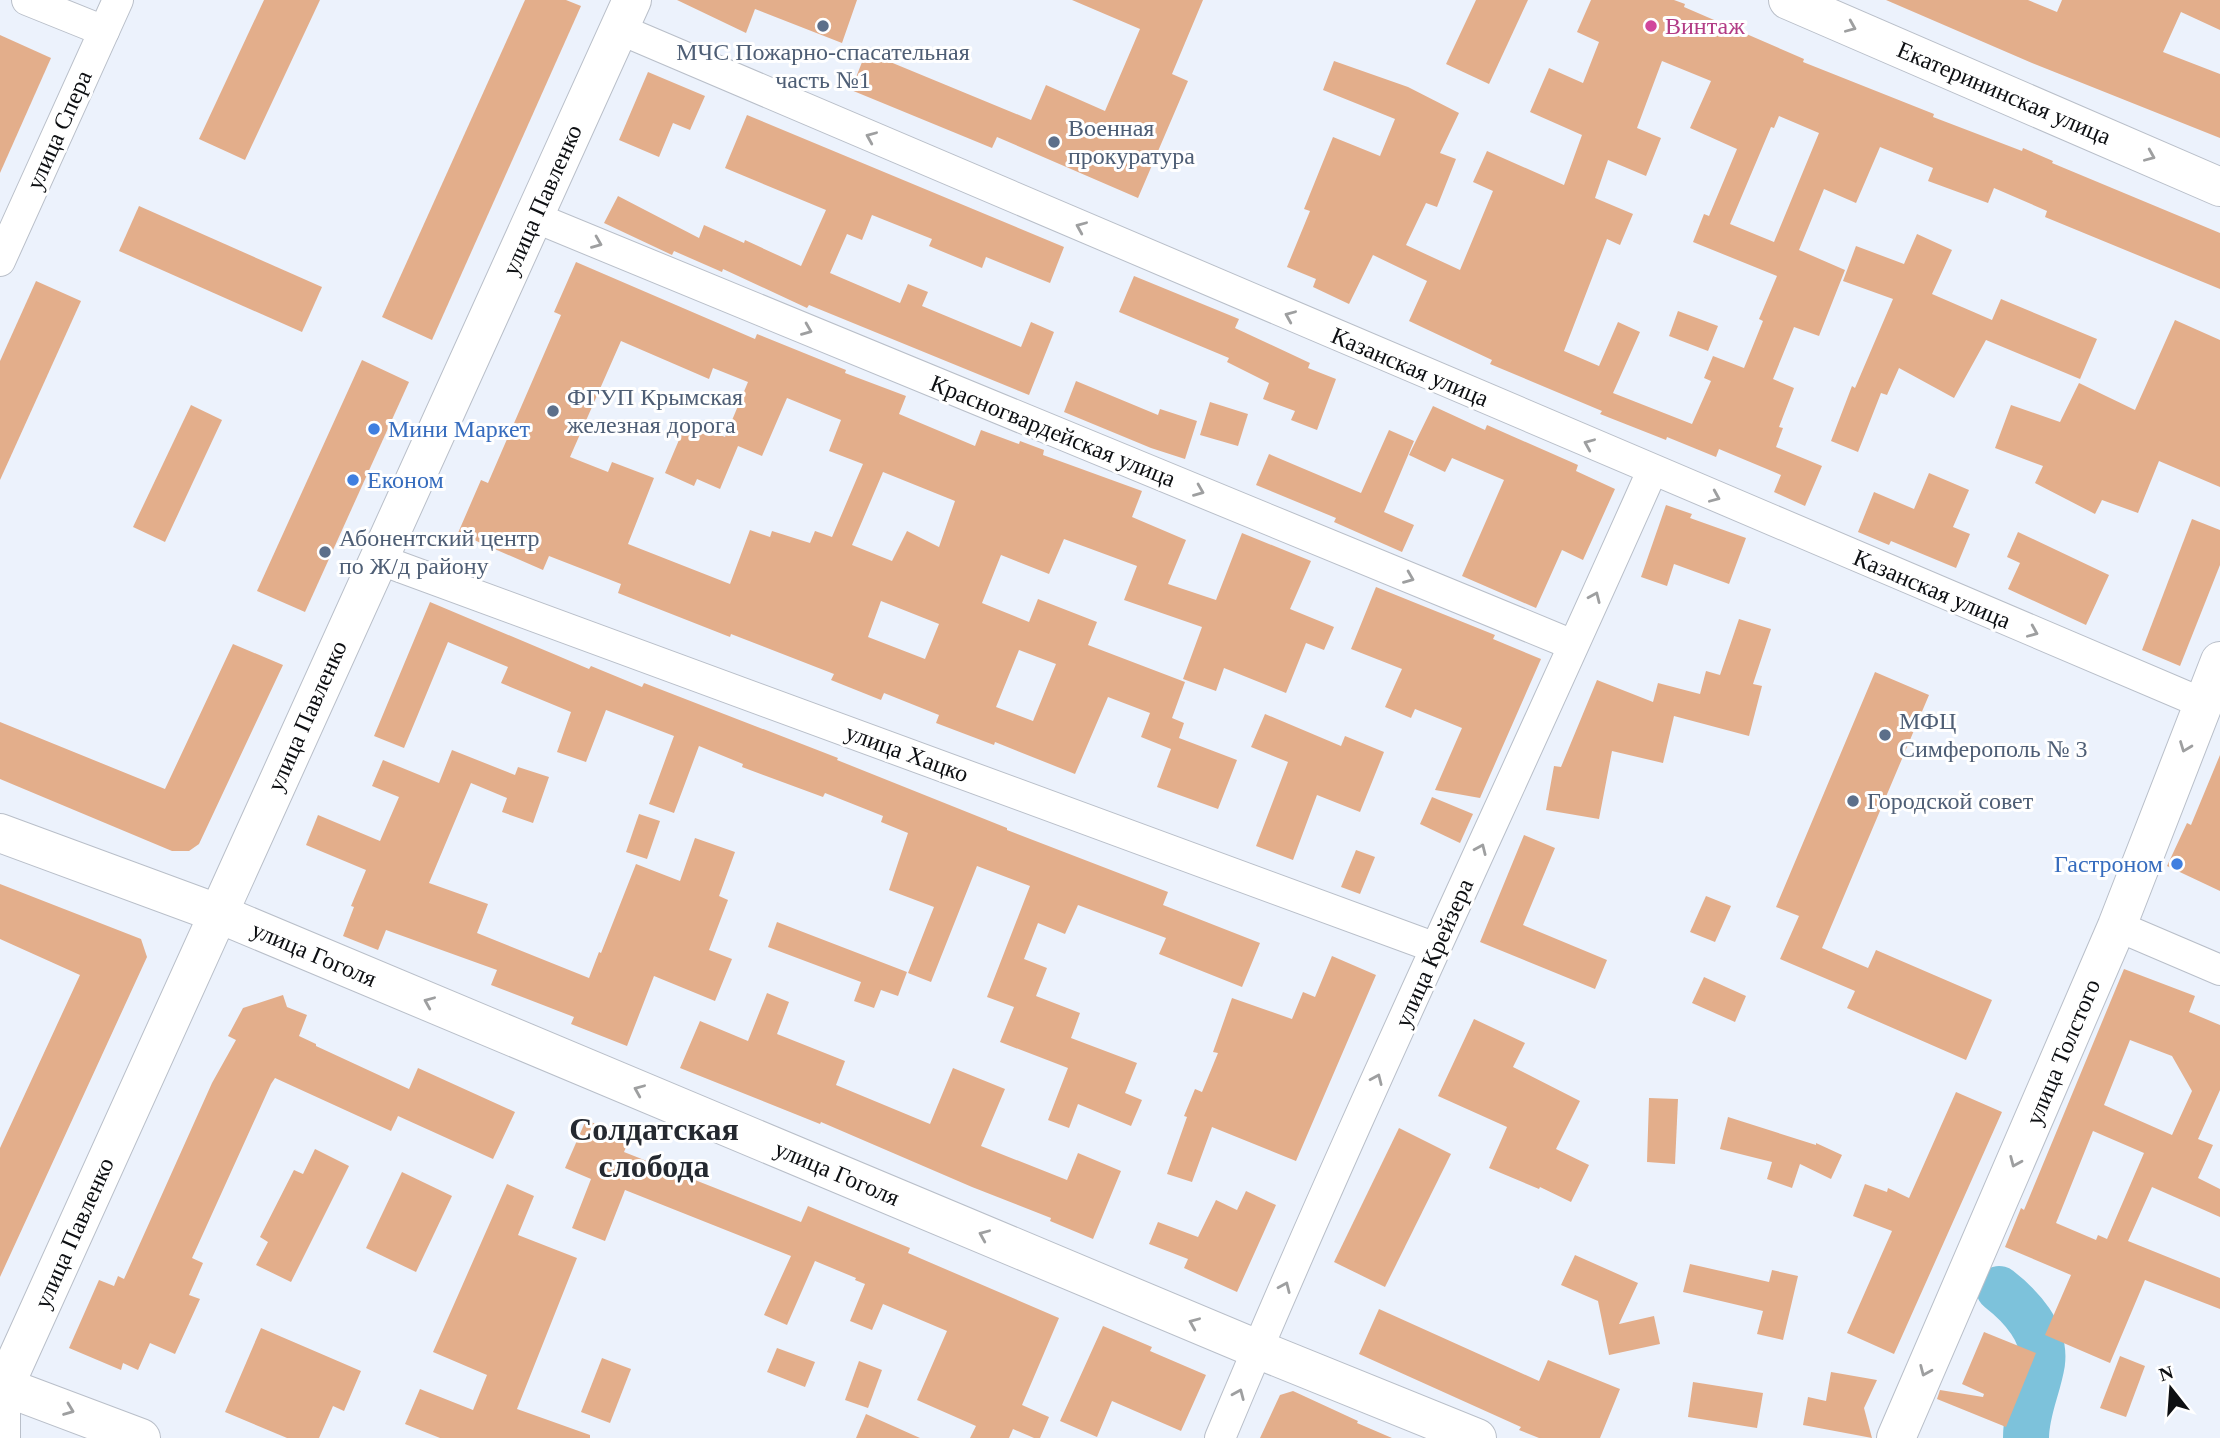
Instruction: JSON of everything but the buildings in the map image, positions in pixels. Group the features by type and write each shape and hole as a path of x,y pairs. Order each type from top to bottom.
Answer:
{"main road":[{"name":"Екатерининская улица","path":"1788,0 2220,187"},
{"name":"улица Павленко","path":"3,1385 626,15"},
{"name":"улица Толстого","path":"1896,1438 2117,926 2220,661"},
{"name":"улица Гоголя","path":"0,833 217,913 1257,1349 1477,1438"},
{"path":"3,1385 141,1438"}],"street":[{"path":"27,0 104,31"},
{"name":"улица Спера","path":"0,261 118,0"},
{"name":"Казанская улица","path":"626,15 1652,471 2202,703"},
{"name":"Красногвардейская улица","path":"534,216 1573,645"},
{"name":"улица Крейзера","path":"1220,1438 1436,948 1652,471"},
{"name":"улица Хацко","path":"379,559 1436,948"},
{"path":"2117,926 2220,971"},
{"name":"улица Павленко","path":"3,1385 5,1438"}],"waterway":[{"path":"1999,1289 2030,1321 2040,1341 2042,1352 2026,1438"}],"place":[{"name":"МЧС Пожарно-спасательная часть №1","path":"823,26"},
{"name":"Винтаж","path":"1651,26"},
{"name":"Военная прокуратура","path":"1054,142"},
{"name":"ФГУП Крымская железная дорога","path":"553,411"},
{"name":"Мини Маркет","path":"374,429"},
{"name":"Економ","path":"353,480"},
{"name":"Абонентский центр по Ж/д району","path":"325,552"},
{"name":"МФЦ Симферополь № 3","path":"1885,735"},
{"name":"Городской совет","path":"1853,801"},
{"name":"Гастроном","path":"2177,864"}],"district":[{"name":"Солдатская слобода","path":"654,1148"}]}
